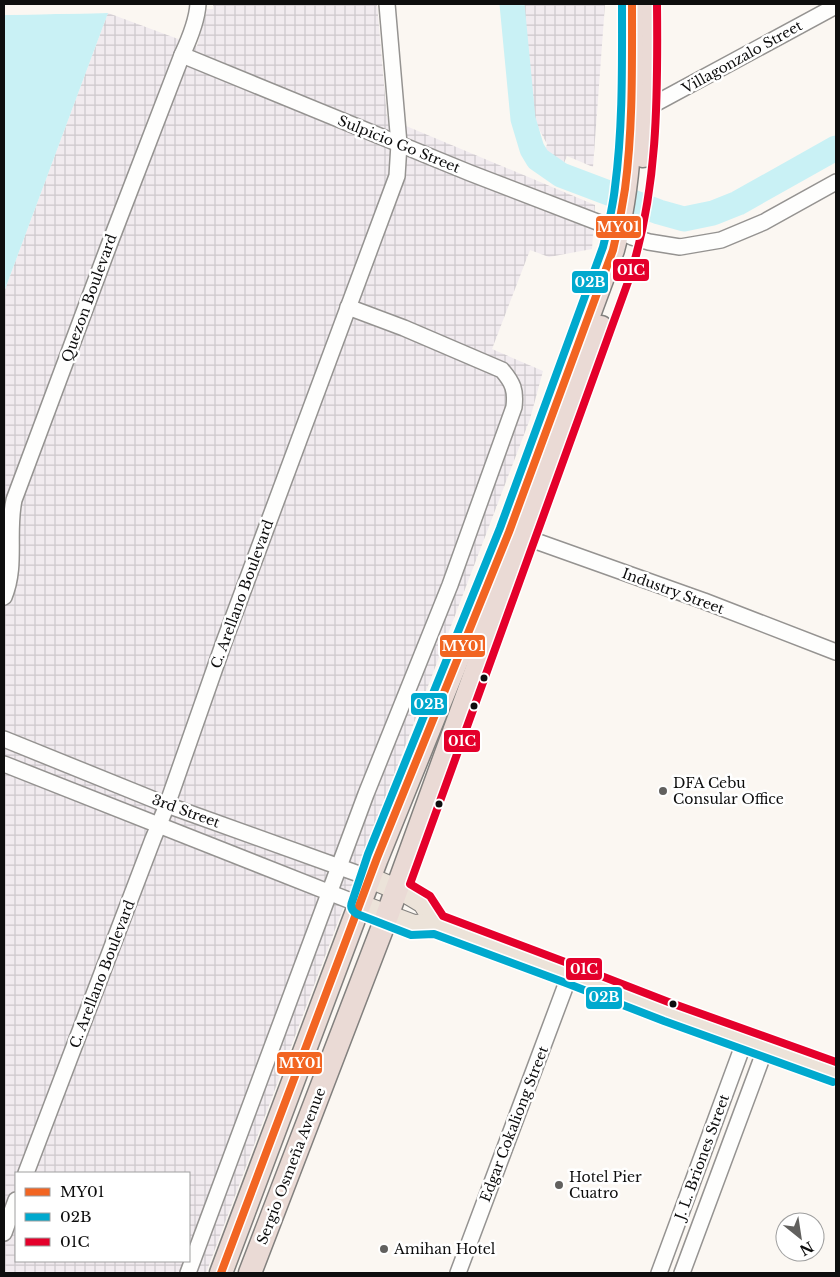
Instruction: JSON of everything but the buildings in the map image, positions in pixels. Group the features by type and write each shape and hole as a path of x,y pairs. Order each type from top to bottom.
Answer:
{"highway":[{"name":"Sergio Osmeña Avenue","path":"629,212 628,163 631,111 632,4"},
{"name":"Sergio Osmeña Avenue","path":"250,1273 397,890 605,274 629,212 647,108 647,4"},
{"name":"Sergio Osmeña Avenue","path":"221,1273 370,878 517,534"}],"main road":[{"path":"370,878 408,894 422,903 436,924"},
{"path":"361,905 414,925 436,924 836,1073"}],"street":[{"name":"Quezon Boulevard","path":"4,598 10,579 11,514 14,500 109,245 189,39 198,4"},
{"name":"C. Arellano Boulevard","path":"26,1172 152,839 167,804 224,642 396,176 399,144 387,4"},
{"name":"Villagonzalo Street","path":"647,108 830,6"},
{"name":"Sulpicio Go Street","path":"182,56 488,180 629,212 649,242 680,247 721,240 764,222 836,182"},
{"path":"188,1273 366,794 450,585 514,407 514,388 510,378 502,370 404,328 348,307"},
{"name":"Industry Street","path":"517,534 704,601 836,652"},
{"name":"3rd Street","path":"4,739 167,804 370,878"},
{"name":"3rd Street","path":"4,764 361,905"},
{"name":"Edgar Cokaliong Street","path":"458,1273 570,974"},
{"name":"J. L. Briones Street","path":"659,1273 745,1040"},
{"name":"J. L. Briones Street","path":"682,1273 766,1047"},
{"path":"4,1233 15,1203"}],"shaded area":[{"path":"213,4 377,4 387,118 595,205 592,249 549,257 530,250 492,349 543,371 530,419 206,1273 4,1273 4,292 108,13 197,46 207,9 213,9"},
{"path":"522,4 605,4 593,167 567,156 556,182 539,173 547,144 532,116"}],"water":[{"path":"108,13 4,292 4,15"}],"pier":[{"path":"109,10 108,13 4,15 4,13"}],"waterway":[{"path":"512,4 523,119 532,149 538,159 561,175 659,212 684,219 713,213 738,203 836,148"}],"transit line":[{"name":"02B","path":"622,4 622,95 618,164 613,202 603,247 500,528 368,854 351,907 357,914 411,935 434,934 664,1021 833,1082"},
{"name":"MY01","path":"221,1273 377,858 509,532 613,250 620,220 628,166 632,97 632,4"},
{"name":"01C","path":"657,4 654,144 651,179 638,248 628,282 410,884 430,896 443,916 671,1003 836,1062"}],"place":[{"name":"DFA Cebu Consular Office","path":"663,791"},
{"name":"Hotel Pier Cuatro","path":"559,1185"},
{"name":"Amihan Hotel","path":"384,1249"}]}
